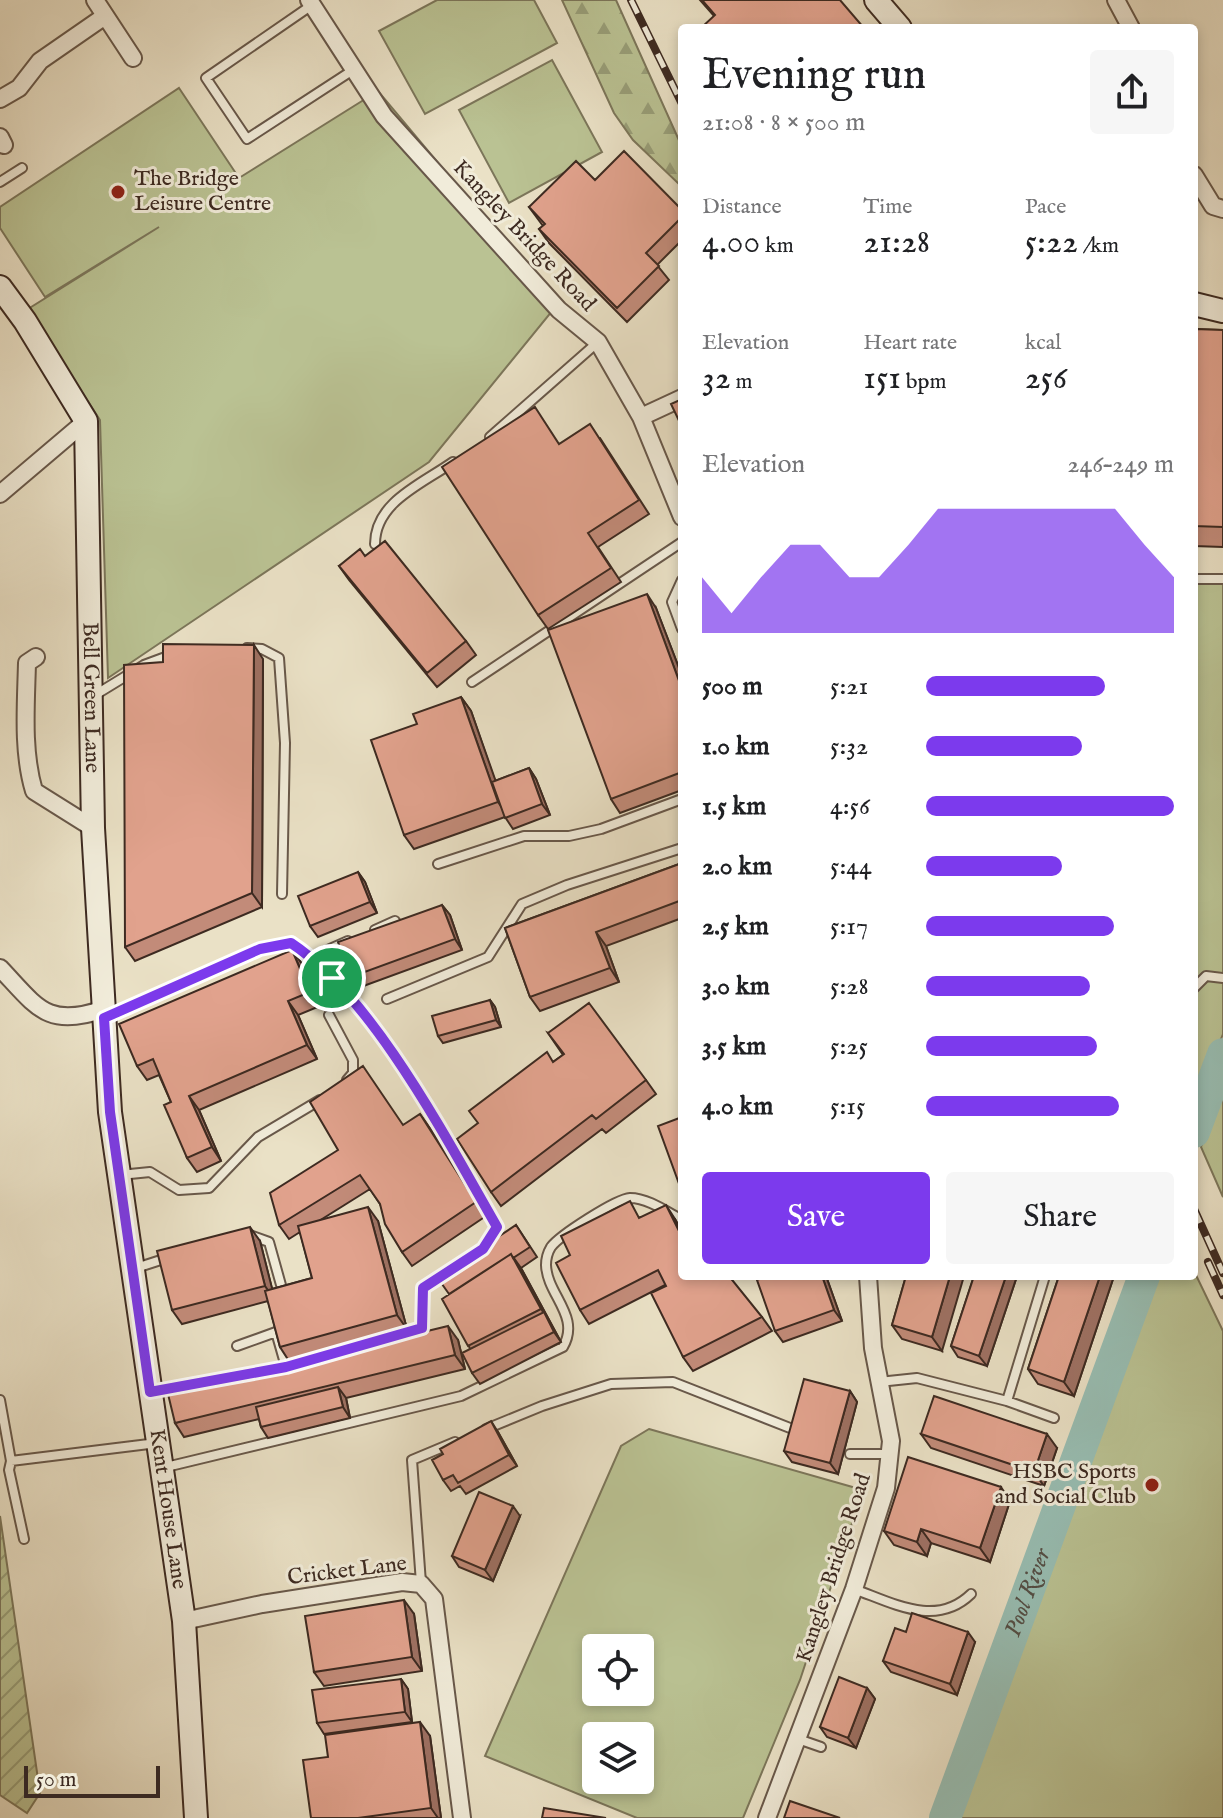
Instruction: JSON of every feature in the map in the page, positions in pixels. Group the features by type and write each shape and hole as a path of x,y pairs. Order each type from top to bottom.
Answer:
{"street":[{"path":"95,0 133,58"},
{"path":"876,0 897,24"},
{"path":"1116,0 1129,24"},
{"name":"Kangley Bridge Road","path":"311,2 384,116 486,233 559,310 598,342 641,417 678,507"},
{"path":"0,99 19,88 40,61 105,16"},
{"path":"1198,182 1213,206 1223,209"},
{"path":"0,287 25,321 86,421 0,494"},
{"path":"1198,305 1223,311"},
{"path":"641,417 678,400"},
{"name":"Bell Green Lane","path":"86,421 93,828 104,1014"},
{"path":"36,657 27,663 26,699 27,768 34,791 93,828"},
{"path":"0,968 36,1005 55,1016 74,1020 104,1014"},
{"name":"Kent House Lane","path":"104,1014 110,1112 184,1621 196,1818"},
{"name":"Kangley Bridge Road","path":"767,1818 854,1589 886,1488 892,1454 879,1382 868,1280"},
{"name":"Cricket Lane","path":"184,1621 402,1582 421,1584 434,1599 462,1818"}],"lane":[{"path":"311,2 206,78 247,139 353,70"},
{"path":"0,182 22,168"},
{"path":"477,446 538,398 598,342"},
{"path":"375,544 379,519 392,504 464,454"},
{"path":"472,682 678,545"},
{"path":"1198,579 1223,579"},
{"path":"678,589 672,602 678,618"},
{"path":"235,648 262,649 279,658 285,743 282,894"},
{"path":"91,697 144,665 182,651"},
{"path":"438,864 524,836 569,836 601,829 678,800"},
{"path":"387,999 488,957 522,904 567,885 678,849"},
{"path":"368,933 395,921"},
{"path":"312,957 354,939"},
{"path":"104,1014 260,949 291,943 312,957 357,1003 449,1143 497,1227 483,1249 471,1257"},
{"path":"1198,984 1206,976 1223,978"},
{"path":"119,1175 150,1172 179,1190 209,1188 258,1137 331,1093 353,1073 353,1060 329,1015"},
{"path":"161,1468 390,1415 461,1396 498,1380 563,1347 568,1338 569,1326 548,1276 546,1262 549,1249 559,1239 628,1198 643,1200 678,1218"},
{"path":"229,1237 243,1232 269,1242 281,1285"},
{"path":"133,1269 174,1255"},
{"path":"150,1392 286,1367 422,1328 423,1288 459,1264"},
{"path":"1007,1401 1044,1280"},
{"path":"237,1346 276,1332 286,1367"},
{"path":"879,1382 917,1378 1007,1401 1054,1418"},
{"path":"421,1584 412,1460 542,1406 611,1384 673,1382 790,1428"},
{"path":"0,1400 11,1461 9,1470 24,1539"},
{"path":"11,1461 158,1443"},
{"path":"850,1454 892,1454"},
{"path":"854,1589 921,1613 941,1612 961,1604 971,1594"},
{"path":"798,1739 821,1747"}],"green space":[{"path":"437,0 534,0 557,43 425,114 379,31"},
{"path":"562,0 616,0 678,138 678,183 633,140 614,113"},
{"path":"552,60 602,152 509,203 459,110"},
{"path":"179,88 239,178 378,91 557,305 429,462 108,678 100,420 28,309 159,227 45,297 0,228 0,207"},
{"path":"1198,584 1223,584 1223,1034 1198,1097"},
{"path":"1223,1084 1223,1197 1201,1147"},
{"name":"HSBC Sports and Social Club","path":"1198,1279 1223,1331 1223,1818 955,1818 1045,1587 1154,1280"},
{"path":"649,1429 863,1490 800,1680 743,1818 637,1818 485,1756 621,1446"},
{"path":"0,1516 40,1793 27,1813 0,1795"}],"building":[{"path":"702,0 840,0 861,24 705,24 715,15"},
{"path":"624,151 678,206 678,221 646,253 659,266 617,308 539,229 545,224 529,207 576,161 595,180"},
{"path":"1198,329 1223,330 1223,527 1198,526"},
{"path":"678,401 678,419 671,404"},
{"path":"535,407 559,444 590,424 639,500 588,533 611,568 538,615 442,467"},
{"path":"385,541 466,641 427,673 339,566 360,549 365,556"},
{"path":"647,594 678,678 678,774 611,799 548,630"},
{"path":"163,644 254,645 252,893 125,947 124,665 163,662"},
{"path":"461,697 498,802 404,835 371,740 417,724 413,714"},
{"path":"529,768 542,804 505,818 492,782"},
{"path":"678,864 678,901 596,932 610,968 530,997 505,928"},
{"path":"358,872 370,902 310,926 298,896"},
{"path":"442,905 455,939 351,977 338,942"},
{"path":"292,950 310,992 288,1001 307,1045 189,1096 212,1147 187,1158 164,1105 171,1102 153,1059 137,1066 119,1024"},
{"path":"490,1000 496,1020 438,1036 432,1016"},
{"path":"589,1003 646,1080 596,1119 592,1115 491,1192 457,1139 478,1123 469,1111 547,1052 553,1062 564,1054 548,1033"},
{"path":"363,1066 403,1125 420,1114 476,1202 402,1252 385,1224 380,1204 360,1175 279,1225 270,1193 338,1150 310,1102"},
{"path":"678,1118 678,1181 658,1126"},
{"path":"630,1201 639,1218 666,1205 678,1229 678,1280 732,1280 762,1317 683,1357 651,1293 666,1286 658,1270 580,1310 556,1263 570,1255 561,1236"},
{"path":"368,1207 397,1315 280,1347 265,1291 312,1278 298,1226"},
{"path":"516,1225 530,1247 513,1258 511,1254 449,1294 437,1277"},
{"path":"250,1227 265,1286 172,1310 157,1251"},
{"path":"511,1254 541,1309 468,1346 442,1299"},
{"path":"757,1280 823,1280 834,1310 775,1331"},
{"path":"905,1280 949,1280 932,1337 892,1325"},
{"path":"973,1280 1005,1280 979,1356 951,1346"},
{"path":"1058,1280 1099,1280 1064,1382 1028,1369"},
{"path":"544,1312 554,1332 472,1373 462,1353"},
{"path":"448,1326 455,1355 175,1423 168,1394"},
{"path":"804,1379 850,1391 830,1463 784,1451"},
{"path":"338,1387 343,1407 261,1427 256,1407"},
{"path":"934,1396 1047,1434 1034,1472 921,1434"},
{"path":"491,1421 509,1455 458,1483 453,1475 443,1480 432,1460 443,1454 440,1449"},
{"path":"908,1457 1001,1487 980,1548 921,1529 917,1542 884,1531"},
{"path":"479,1492 513,1506 485,1570 452,1556"},
{"path":"404,1600 412,1657 314,1672 305,1616"},
{"path":"912,1613 968,1632 950,1684 883,1661 895,1628 906,1632"},
{"path":"839,1677 867,1688 848,1738 820,1727"},
{"path":"401,1679 405,1712 317,1723 312,1690"},
{"path":"420,1722 431,1808 358,1818 311,1818 303,1760 328,1757 325,1735"},
{"path":"790,1801 840,1818 784,1818"},
{"path":"544,1808 606,1818 542,1818"}],"waterway":[{"name":"Pool River","path":"1198,1121 1223,1054"},
{"name":"Pool River","path":"945,1818 1143,1280"}],"railway":[{"path":"631,0 678,96"},
{"path":"1198,1218 1223,1273"},
{"path":"1208,1262 1223,1295"}],"place":[{"name":"The Bridge Leisure Centre","path":"118,192"},
{"name":"HSBC Sports and Social Club","path":"1152,1485"}],"route":[{"path":"291,943 312,957 332,978 357,1003 449,1143 497,1227 483,1249 423,1288 422,1328 286,1367 150,1392 110,1112 104,1018 260,949 291,943"}]}
